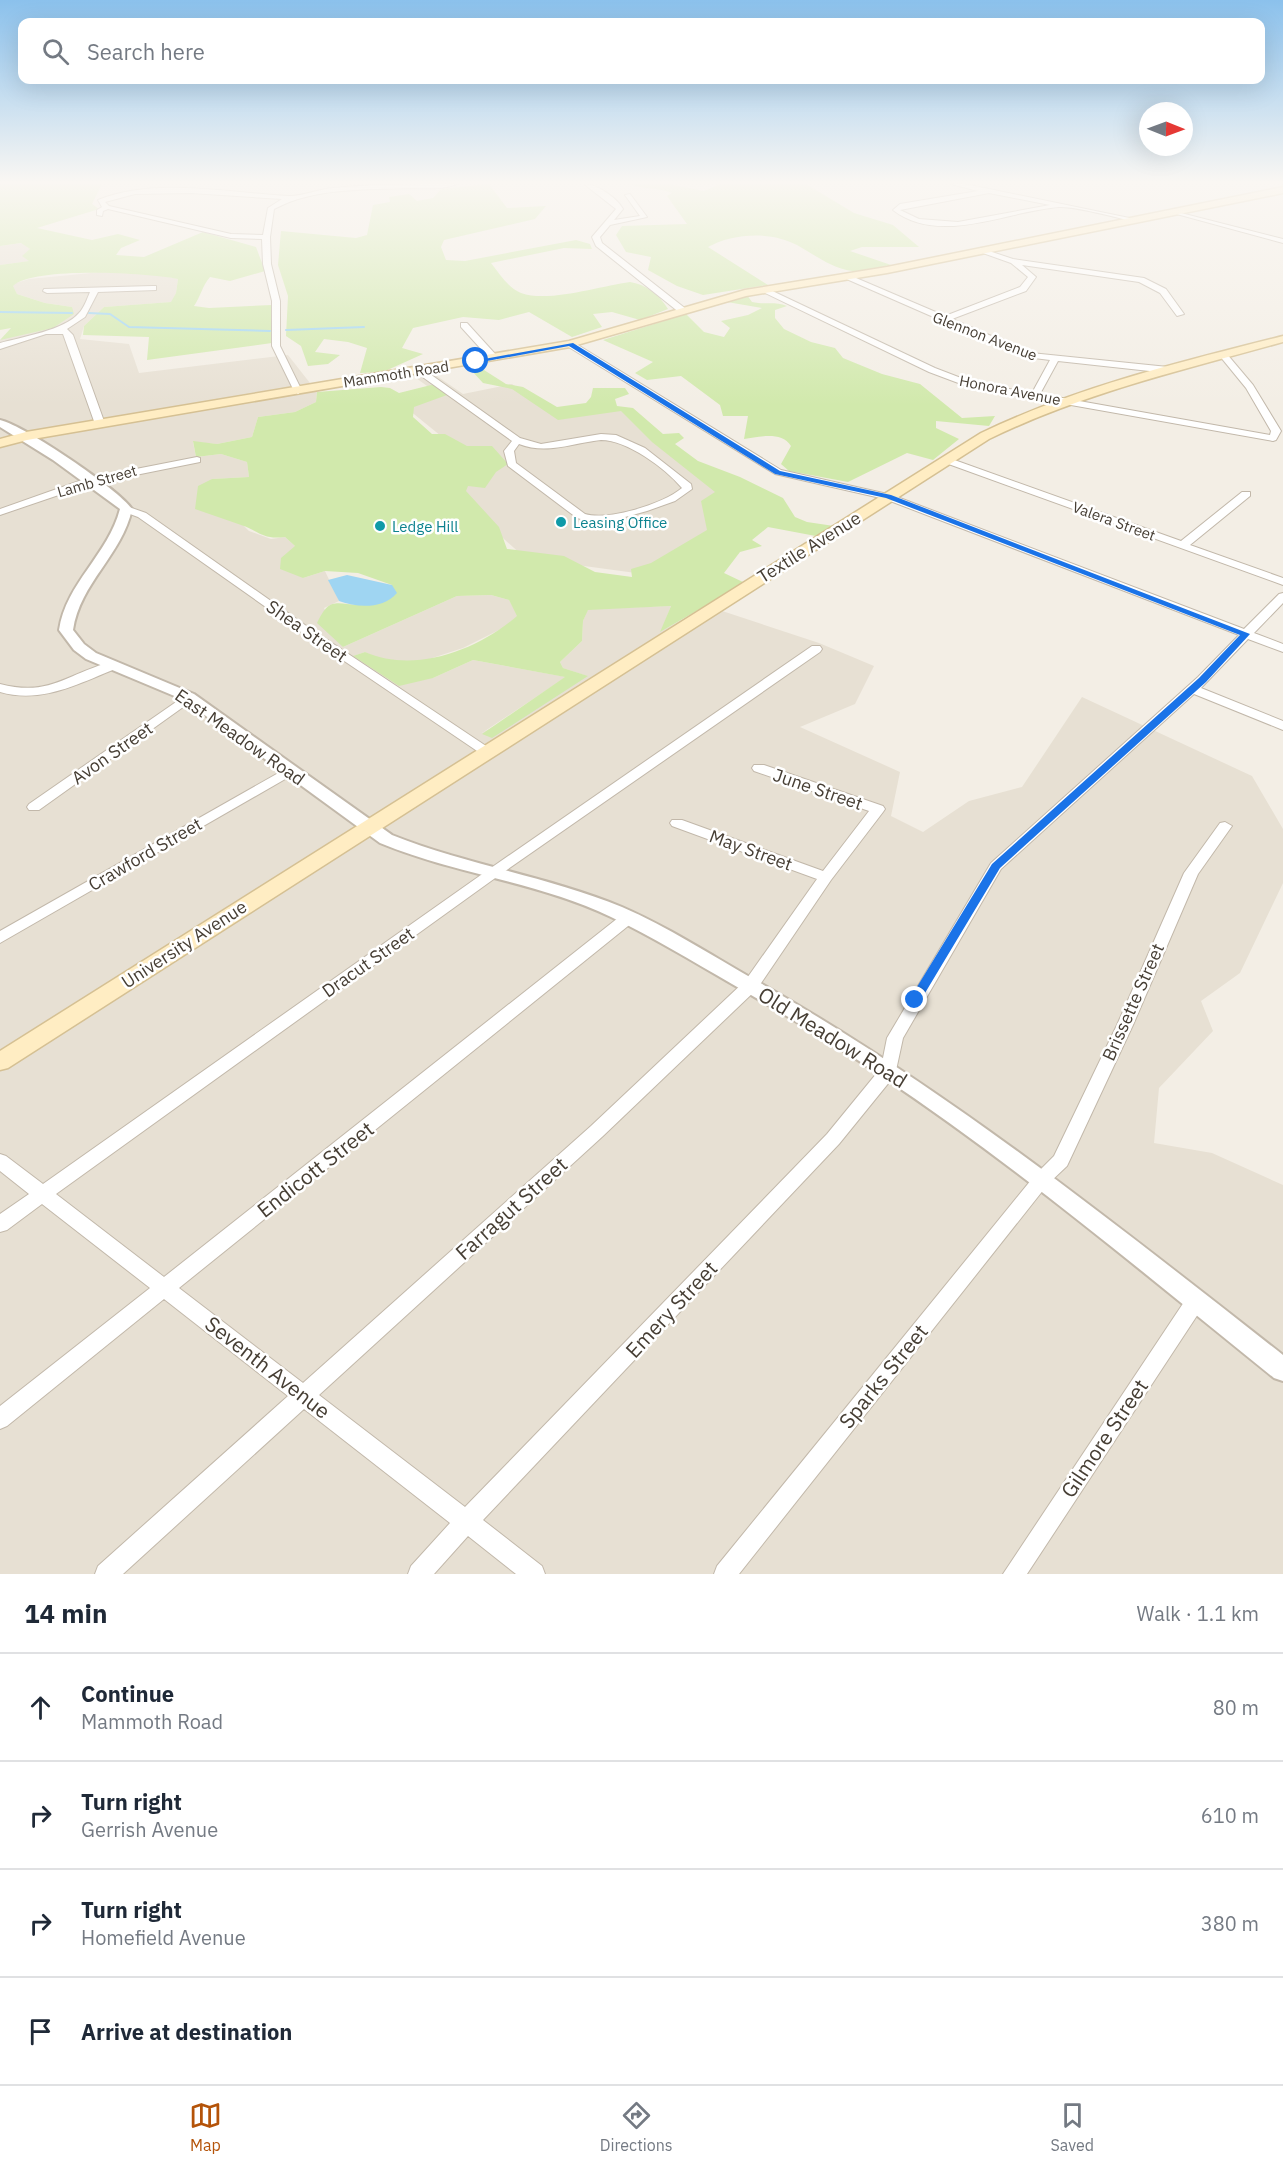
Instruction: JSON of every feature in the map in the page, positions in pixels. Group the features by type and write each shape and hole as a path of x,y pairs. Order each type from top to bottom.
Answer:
{"main road":[{"name":"Mammoth Road","path":"0,443 26,436 570,344 763,290 945,257"},
{"name":"Textile Avenue","path":"369,827 888,496 1003,427 1066,401 1283,339"},
{"name":"University Avenue","path":"0,1062 369,827"}],"street":[{"path":"267,257 276,301 276,346 298,391"},
{"path":"616,257 683,311"},
{"path":"1003,257 1012,261 1141,280 1163,291 1180,314"},
{"path":"942,320 1023,289 1032,278 1012,261"},
{"name":"Glennon Avenue","path":"846,277 1017,351 1055,359 1168,370"},
{"path":"47,291 153,288"},
{"path":"0,346 60,330 82,315 95,290"},
{"name":"Honora Avenue","path":"763,290 947,377 972,385 1273,438 1276,431 1250,387 1223,355"},
{"path":"464,325 494,358"},
{"path":"60,330 69,335 100,424"},
{"path":"570,344 777,472 888,496 1283,648"},
{"path":"1035,396 1055,359"},
{"path":"420,371 517,440 542,447 615,437 636,449 687,486 687,489 672,500 610,518 587,518 574,512 511,464 509,452 517,440"},
{"path":"0,423 26,436 121,502 126,509"},
{"name":"Lamb Street","path":"0,512 89,481 197,460"},
{"name":"Valera Street","path":"946,460 1283,582"},
{"path":"1183,545 1246,494"},
{"name":"East Meadow Road","path":"126,509 115,540 79,587 66,616 66,630 79,647 111,666 189,697 330,800"},
{"name":"Shea Street","path":"126,509 142,515 301,627 488,752"},
{"path":"889,1070 895,1038 996,866 1192,689 1283,596"},
{"name":"Dracut Street","path":"0,1224 493,873 816,649"},
{"path":"0,688 23,695 37,693 111,666"},
{"path":"1192,689 1283,726"},
{"name":"Avon Street","path":"34,807 189,697"},
{"name":"June Street","path":"759,768 878,809"},
{"name":"Crawford Street","path":"0,938 289,771"},
{"name":"Old Meadow Road","path":"330,800 386,839 423,854 574,895 628,918 751,986 889,1070 1042,1179 1283,1370"},
{"name":"Farragut Street","path":"106,1574 597,1131 751,986 826,877 878,809"},
{"name":"May Street","path":"677,823 826,877"},
{"name":"Brissette Street","path":"1042,1179 1061,1161 1125,1025 1191,873 1225,826"},
{"name":"Endicott Street","path":"0,1419 628,918"},
{"name":"Emery Street","path":"419,1574 465,1522 833,1139 889,1070"},
{"name":"Seventh Avenue","path":"0,1161 305,1394 534,1574"},
{"name":"Sparks Street","path":"725,1574 1042,1179"},
{"name":"Gilmore Street","path":"1014,1574 1195,1302"}],"shaded area":[{"path":"0,257 30,257 30,261 0,265"},
{"path":"112,271 150,273 178,279 176,293 172,302 104,307 84,326 80,339 129,344 139,373 288,355 317,392 316,402 295,412 258,417 252,437 217,444 193,442 196,457 221,454 247,462 249,477 212,479 196,508 243,525 249,531 271,539 285,537 295,546 303,578 325,571 339,601 324,608 343,647 457,596 491,595 509,600 518,616 503,628 463,648 417,663 377,658 365,652 354,656 433,678 473,660 566,677 482,733 587,676 563,668 560,662 582,641 583,621 588,609 671,606 661,631 707,606 819,643 874,666 855,704 800,727 900,772 891,816 923,832 969,801 1022,787 1082,697 1252,776 1283,829 1283,883 1240,973 1201,1001 1213,1031 1159,1088 1154,1143 1212,1153 1283,1185 1283,1574 0,1574 0,340 72,307 45,303 17,294 12,286 16,283 29,279"},
{"path":"431,372 463,394 512,384 562,419 624,409 732,492 743,533 658,576 525,558 441,482 478,466 404,406 438,394 412,375"}],"green space":[{"path":"24,257 260,257 265,271 230,281 210,277 194,306 209,308 272,305 272,343 147,360 149,337 83,335 84,326 104,307 171,302 176,293 178,279 118,273 66,273 25,280 13,286 17,294 45,303 72,307 74,314 53,328 0,340 11,328 0,330 0,265 29,261"},
{"path":"279,257 445,257 446,260 465,261 484,257 518,257 491,263 508,284 521,293 532,296 560,295 630,282 652,291 668,309 640,320 612,312 593,314 602,327 572,337 529,312 499,320 463,317 413,328 402,348 423,354 383,372 360,373 367,348 348,342 324,339 315,352 340,355 328,364 308,366 301,346 286,336 288,296 278,265"},
{"path":"651,257 725,257 768,285 703,295 677,286 648,270"},
{"path":"817,257 869,257 894,266 857,271 837,267"},
{"path":"747,295 752,302 787,306 775,310 775,318 784,329 811,342 835,348 843,358 882,374 920,384 962,418 995,416 989,426 936,421 936,428 959,439 933,460 907,453 848,482 789,471 781,464 791,446 787,441 770,436 744,439 748,416 723,416 720,405 681,376 647,380 635,373 653,362 603,340 686,314 704,332 724,337 730,328 721,321 748,315 762,308 727,302"},
{"path":"484,370 506,384 523,387 557,407 586,403 591,397 593,388 625,388 629,394 615,399 617,406 633,408 663,434 679,433 684,438 675,444 698,461 740,477 783,498 795,517 807,522 834,526 821,537 768,527 752,540 762,546 740,552 724,573 745,583 660,632 671,606 588,610 583,621 582,641 560,662 563,668 588,676 492,738 482,734 565,677 473,660 433,678 399,686 353,656 365,652 384,658 425,659 465,648 484,639 517,616 509,600 491,595 457,596 343,647 317,623 325,609 338,603 358,605 392,585 358,573 325,571 303,578 280,569 281,558 295,546 285,537 266,536 195,509 198,486 212,479 249,477 247,462 221,454 196,457 193,441 217,444 252,437 258,417 295,412 316,402 317,392 381,387 390,388 399,393 435,384 447,395 414,407 413,417 432,434 445,434 467,446 492,446 508,464 496,472 485,488 468,486 466,491 499,527 507,549 564,556 595,572 632,577 631,569 651,563 707,530 701,501 715,492 652,442 621,411 558,420 512,389 483,383 472,371"}],"water":[{"path":"347,575 392,585 397,593 385,602 370,606 339,601 328,580"}],"waterway":[{"path":"0,312 72,313"},
{"path":"89,313 110,314 129,327 270,331"},
{"path":"286,330 364,327"}],"place":[{"name":"Leasing Office","path":"561,522"},
{"name":"Ledge Hill","path":"380,526"}],"route":[{"path":"476,361 570,344 777,472 808,481 888,496 1246,634 1202,680 996,866 915,1000"}]}
